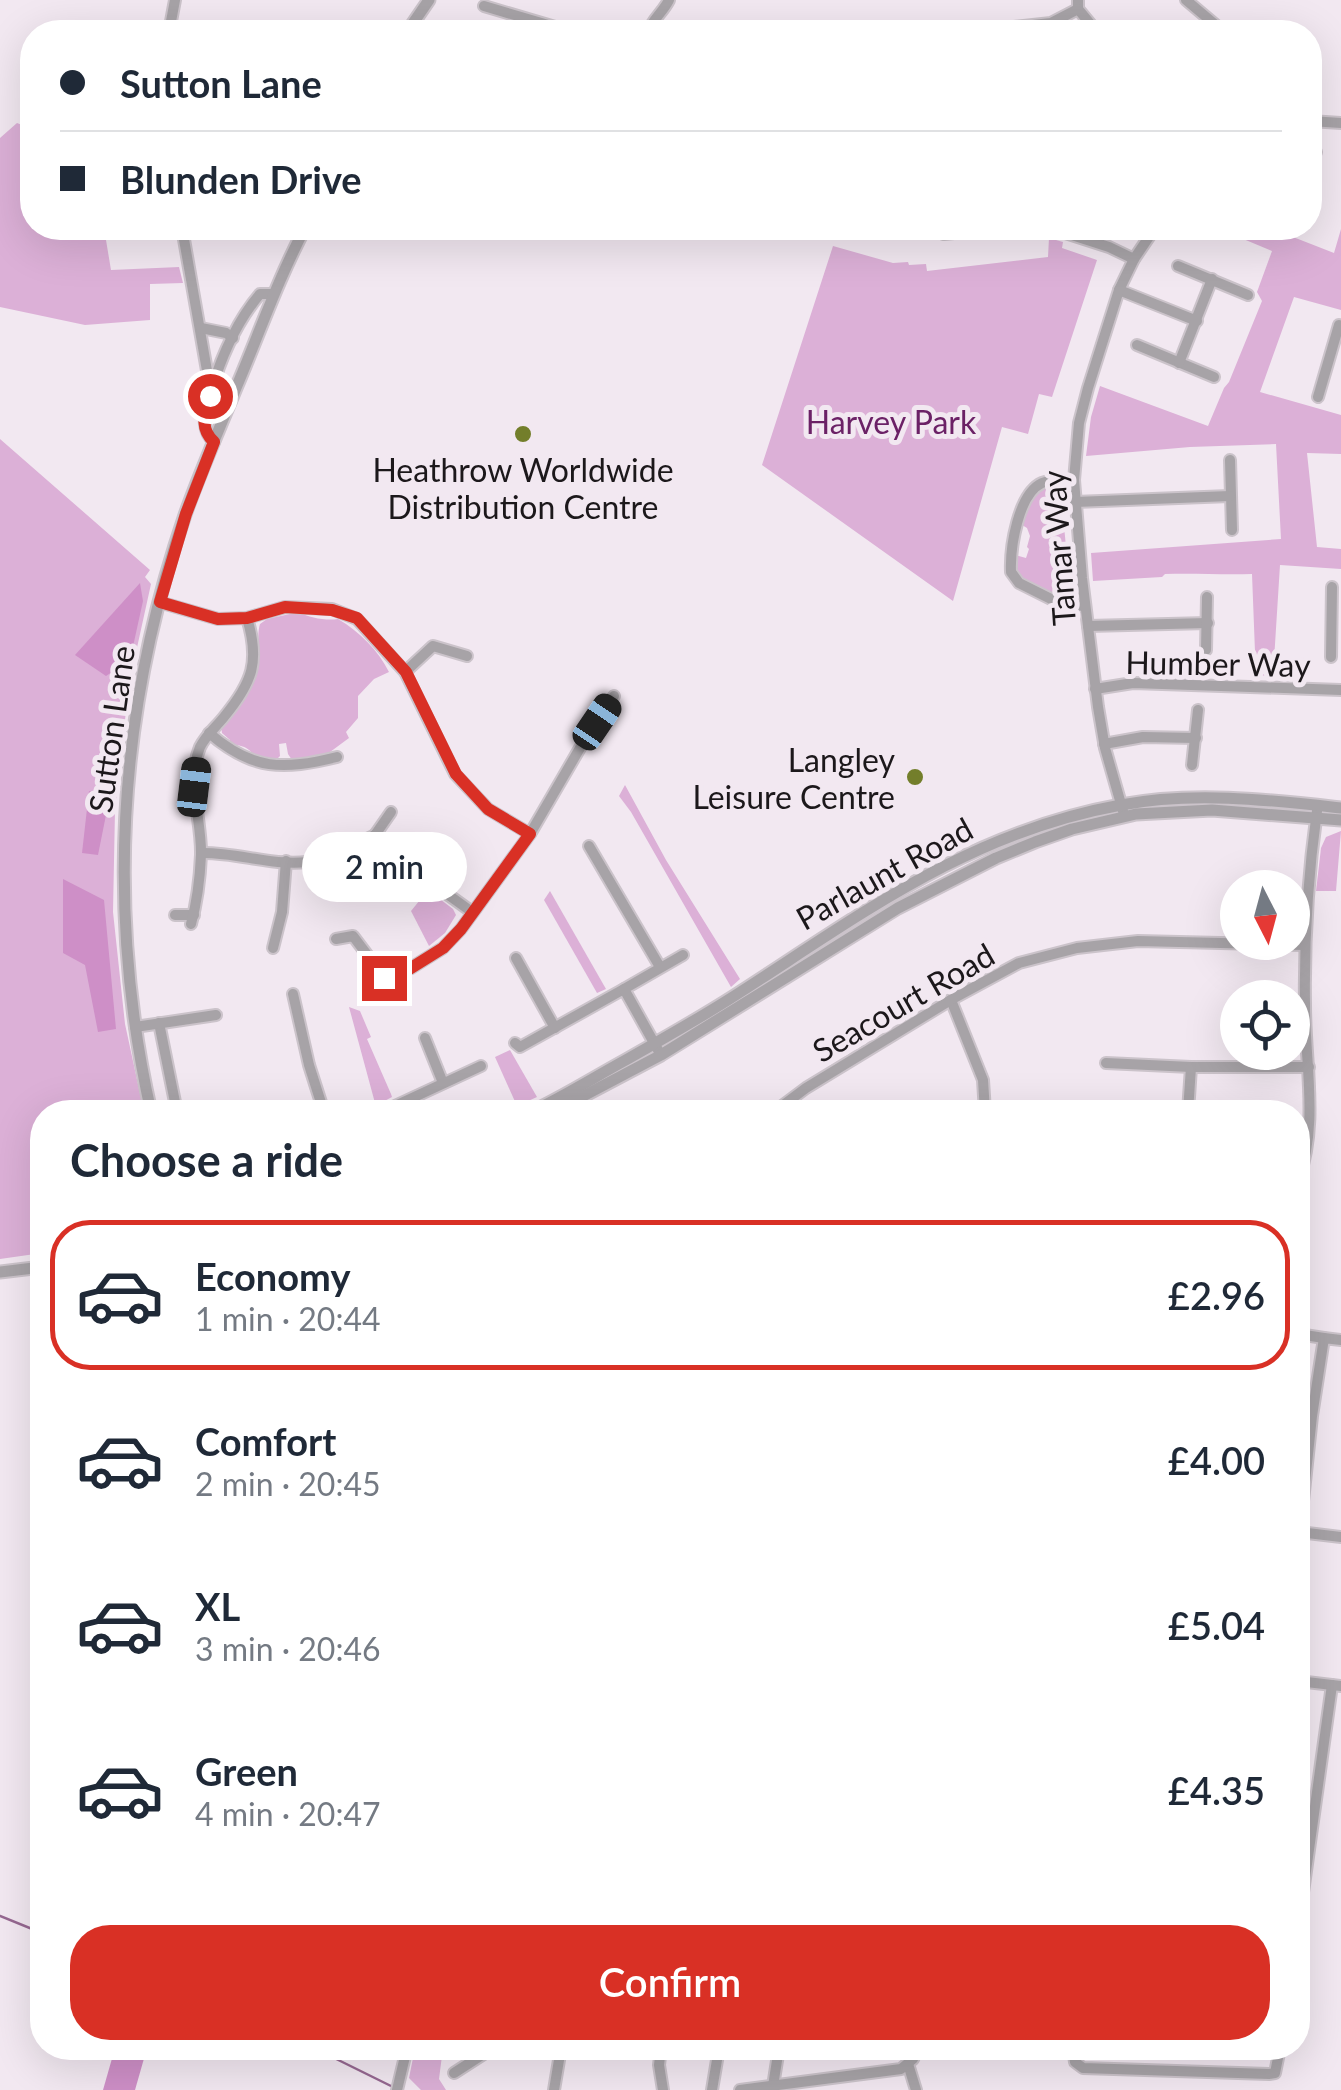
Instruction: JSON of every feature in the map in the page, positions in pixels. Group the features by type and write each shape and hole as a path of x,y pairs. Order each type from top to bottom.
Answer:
{"street":[{"path":"654,20 669,0"},
{"path":"1186,0 1210,20"},
{"path":"1056,20 1078,5"},
{"path":"484,6 531,20"},
{"path":"184,240 210,396"},
{"name":"Sutton Lane","path":"149,1100 135,1027 123,892 123,832 137,700 186,514 299,240"},
{"path":"1090,240 1134,258"},
{"name":"Tamar Way","path":"1123,810 1104,744 1095,689 1074,480 1084,406 1119,290 1147,240"},
{"path":"1178,266 1248,295"},
{"path":"1179,363 1212,279"},
{"path":"1119,290 1196,322"},
{"path":"214,442 204,426 210,396 232,338 258,296 274,294"},
{"path":"1318,396 1335,361 1339,325"},
{"path":"200,328 232,338"},
{"path":"1137,345 1214,376"},
{"path":"1230,460 1232,530"},
{"path":"1074,480 1038,484 1026,496 1013,543 1011,572 1019,584 1061,604 1086,606"},
{"path":"1074,502 1230,496"},
{"path":"1331,658 1336,624 1332,587"},
{"path":"1206,650 1207,597"},
{"path":"160,602 218,619 247,618 285,607 332,610 357,618 406,672 456,774 488,809 530,834"},
{"path":"175,915 193,920 201,853 194,787 199,750 254,669 255,645 247,618"},
{"path":"1088,626 1208,623"},
{"path":"406,672 433,646 467,656"},
{"name":"Humber Way","path":"1095,689 1132,682 1341,690"},
{"path":"353,936 384,978 411,968 443,948 530,834 614,696"},
{"path":"1192,765 1198,710"},
{"path":"209,733 224,746 276,767 337,757"},
{"path":"1104,744 1144,737 1196,738"},
{"name":"Parlaunt Road","path":"573,1100 914,900 1036,842 1123,810 1341,808"},
{"path":"1310,883 1317,811"},
{"name":"Parlaunt Road","path":"1317,811 1341,820"},
{"path":"201,853 307,862 342,852 375,835 391,812"},
{"path":"375,835 406,865 472,912"},
{"path":"589,846 660,967"},
{"path":"273,948 282,912 286,862"},
{"path":"353,936 361,922"},
{"path":"336,939 353,936"},
{"name":"Seacourt Road","path":"790,1100 952,1000 1019,964 1076,948 1138,941 1220,943"},
{"path":"515,1044 520,1047 683,955"},
{"path":"516,958 555,1028"},
{"path":"624,989 657,1050"},
{"path":"293,994 320,1100"},
{"path":"952,1000 982,1080 984,1100"},
{"path":"135,1027 216,1015"},
{"path":"159,1023 175,1100"},
{"path":"424,1038 443,1083"},
{"name":"Parlaunt Road","path":"555,1100 657,1050"},
{"path":"1106,1064 1220,1067"},
{"path":"407,1100 481,1066"},
{"path":"1189,1100 1191,1067"},
{"path":"1309,1070 1310,1130"},
{"path":"0,1272 30,1268"},
{"path":"1310,1336 1341,1340"},
{"path":"1310,1434 1324,1338"},
{"path":"1310,1533 1341,1537"},
{"path":"1310,1682 1336,1686 1310,1823"},
{"path":"397,2090 404,2060"},
{"path":"454,2072 474,2060"},
{"path":"554,2090 558,2060"},
{"path":"660,2060 663,2090"},
{"path":"712,2090 717,2060"},
{"path":"773,2086 777,2060"},
{"path":"740,2090 901,2069 912,2060"},
{"path":"1075,2060 1083,2068 1268,2074 1275,2073 1278,2060"},
{"path":"908,2064 916,2090"},
{"path":"868,2090 870,2073"}],"green space":[{"path":"20,124 20,240 106,240 111,270 179,267 183,283 150,284 150,320 85,325 0,307 0,138"},
{"path":"1341,229 1341,310 1294,297 1260,392 1341,415 1341,454 1307,453 1317,547 1341,549 1341,569 1280,565 1273,676 1253,675 1252,574 1165,574 1093,581 1091,553 1281,539 1276,444 1086,456 1100,386 1208,426 1262,301 1257,292 1272,251 1246,240 1301,240 1334,253"},
{"name":"Harvey Park","path":"1049,240 1056,240 1063,242 1062,248 1097,260 1052,397 1039,394 1028,434 1002,427 953,601 762,465 833,246 893,263 926,264 927,271 1048,257"},
{"path":"0,439 150,570 145,577 151,584 129,684 115,810 113,912 125,1024 141,1100 30,1100 30,1255 0,1259"},
{"path":"1051,484 1061,495 1070,588 1062,601 1026,586 1014,568 1015,555 1026,558 1029,549 1030,536 1022,525 1028,505 1037,491"},
{"path":"299,612 346,624 374,649 389,672 374,679 358,696 358,718 346,732 349,738 326,755 292,760 286,743 279,744 280,756 275,761 229,743 221,726 256,673 260,624"},
{"path":"625,785 740,979 731,987 619,796"},
{"path":"1341,831 1336,891 1316,891 1321,848 1326,837"},
{"path":"428,890 456,915 445,933 429,946 411,911"},
{"path":"550,891 606,989 597,993 544,900"},
{"path":"349,1007 360,1011 371,1037 367,1039 392,1097 374,1100"},
{"path":"510,1050 537,1097 514,1100 495,1057"},
{"path":"413,2060 441,2060 439,2079 446,2090 421,2090 409,2078"}],"shaded area":[{"path":"140,583 143,601 130,660 106,676 75,655"},
{"path":"89,791 110,795 98,855 82,853"},
{"path":"63,879 104,900 116,1029 98,1032 85,965 63,953"},
{"path":"112,2060 144,2060 135,2090 103,2090"}],"waterway":[{"path":"0,1916 30,1928"},
{"path":"338,2060 393,2087"}],"place":[{"name":"Heathrow Worldwide Distribution Centre","path":"523,434"},
{"name":"Langley Leisure Centre","path":"915,777"}],"route":[{"path":"210,396 204,426 214,442 186,514 160,602 218,619 247,618 285,607 332,610 357,618 406,672 456,774 488,809 530,834 443,948 411,968 384,978"}]}
